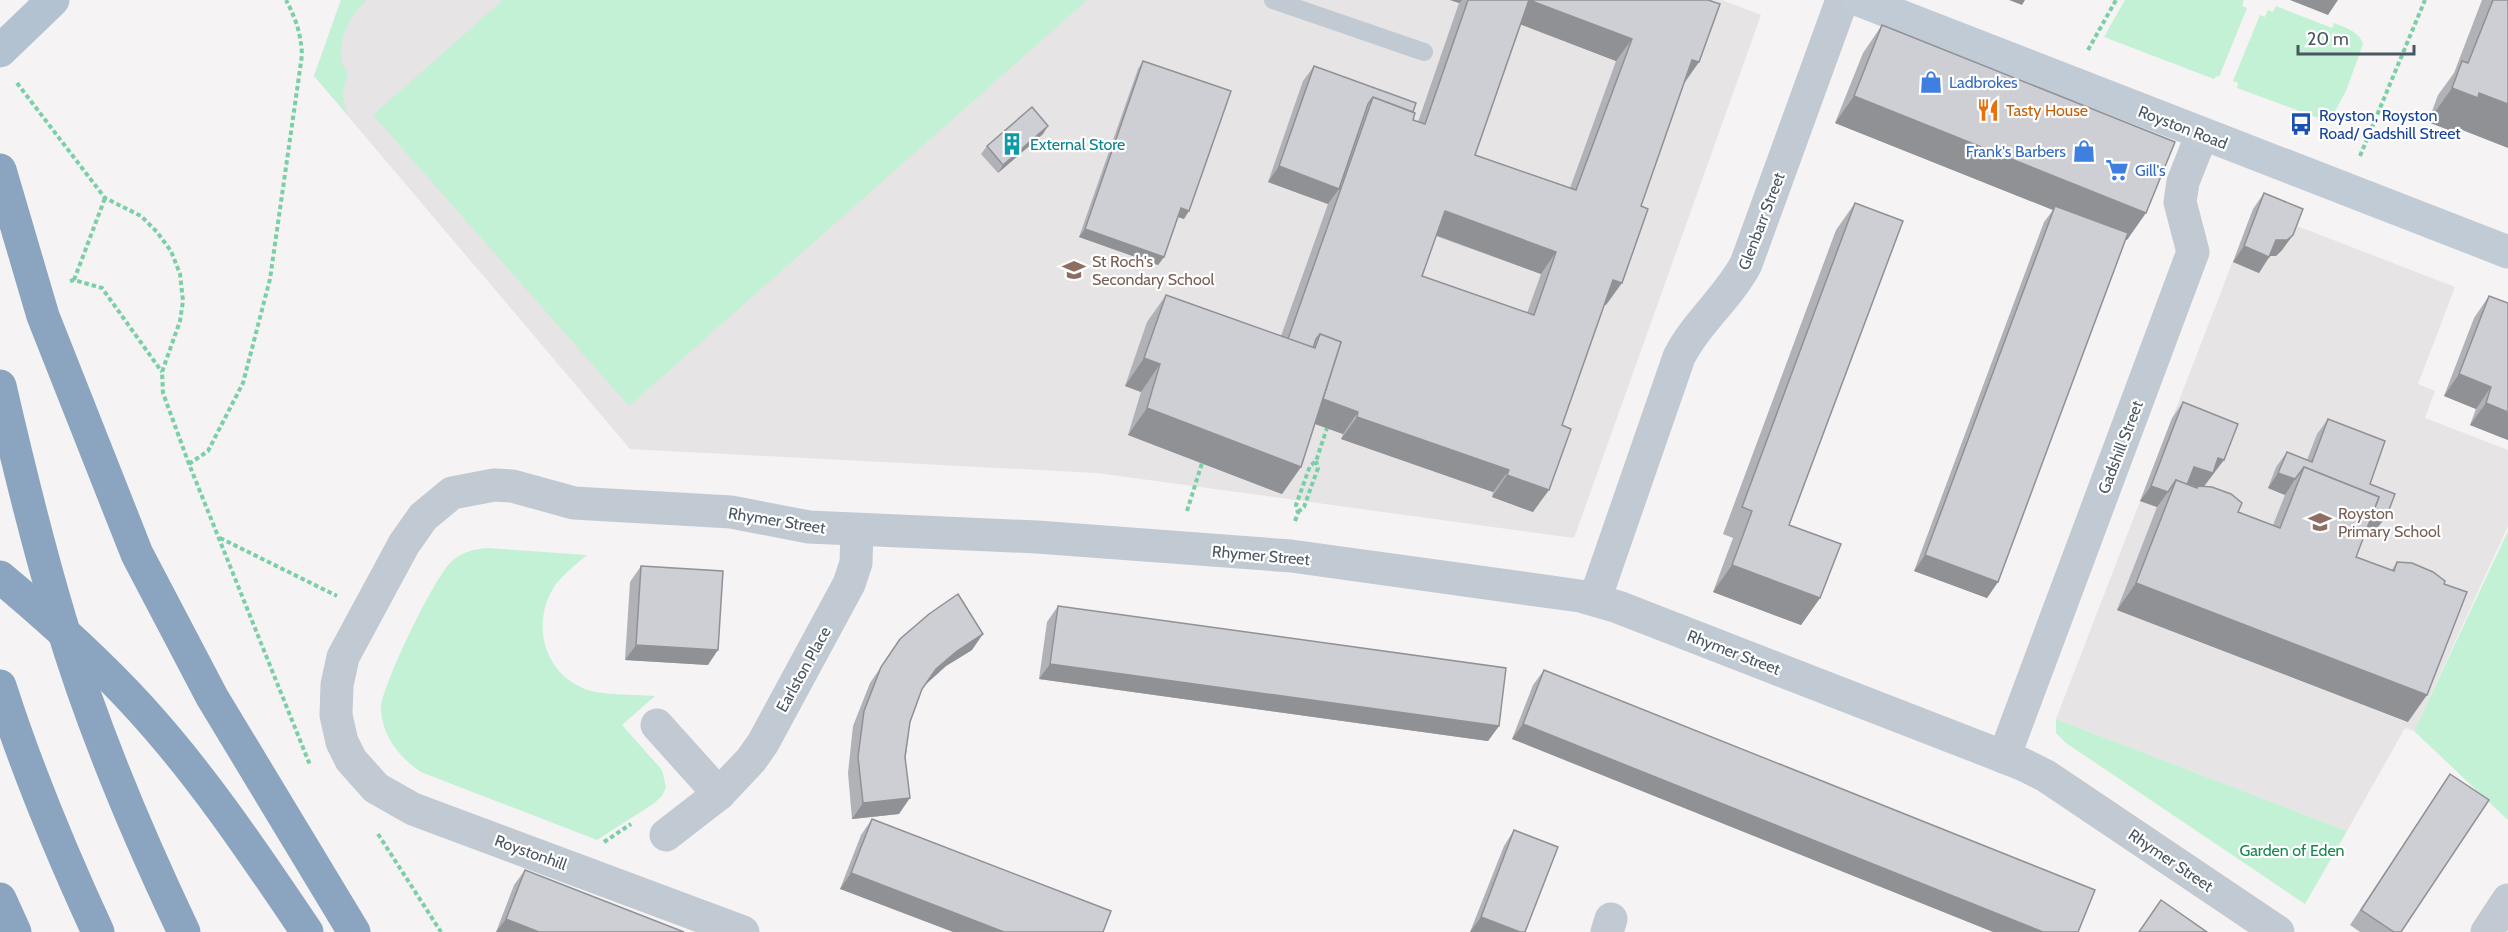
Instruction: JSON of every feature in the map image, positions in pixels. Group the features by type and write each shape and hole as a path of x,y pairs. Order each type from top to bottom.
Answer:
{"highway":[{"path":"0,171 43,316 137,554 212,697 354,932"},
{"path":"0,386 60,620 86,696 148,853 184,932"},
{"path":"0,577 90,656 141,709 217,803 307,932"},
{"path":"0,686 53,831 98,932"}],"main road":[{"path":"7,65 53,0"}],"street":[{"name":"Glenbarr Street","path":"1595,599 1679,357 1684,347 1736,282 1746,264 1842,0"},
{"name":"Royston Road","path":"1860,0 2508,252"},
{"name":"Gadshill Street","path":"2004,757 2193,252 2180,202 2183,182 2202,134"},
{"name":"Rhymer Street","path":"342,742 336,715 337,685 343,657 367,610 404,544 423,517 452,493 475,487 494,484 512,486 574,503 731,512 809,527 1037,537 1283,555 1595,599 2004,757 2046,776 2277,932"},
{"name":"Earlston Place","path":"666,835 719,794 739,775 763,743 849,584 856,563 857,530"},
{"path":"657,725 719,794"},
{"name":"Roystonhill","path":"342,742 351,760 363,776 396,801 743,932"},
{"path":"2487,932 2508,900"}],"lane":[{"path":"1273,0 1424,52"}],"path":[{"path":"189,464 208,451 243,383 270,279 302,55 301,36 296,19 286,0"},
{"path":"2070,83 2116,0"},
{"path":"2345,189 2425,0"},
{"path":"7,65 105,198 141,216 158,231 171,251 180,274 183,301 180,321 162,372 163,393 219,538 367,610"},
{"path":"105,198 74,280 102,288 162,372"},
{"path":"1298,500 1310,466 1316,461 1327,428"},
{"path":"1298,513 1306,501 1318,468 1316,461"},
{"path":"1195,487 1202,463"},
{"path":"590,873 600,845 647,813 666,835"}],"shaded area":[{"name":"St Roch's Secondary School","path":"341,0 1722,0 1761,15 1574,538 1097,473 630,449 314,76"},
{"name":"Royston Primary School","path":"2253,209 2455,287 2418,384 2435,391 2425,418 2508,450 2508,526 2414,731 2405,728 2347,831 2056,719"}],"green space":[{"path":"341,0 367,0 353,16 341,45 343,65 348,74 343,95 348,115 314,76"},
{"path":"503,0 1087,0 629,406 373,115"},
{"path":"2125,0 2244,0 2242,6 2247,8 2219,77 2216,76 2214,79 2104,37"},
{"path":"2276,6 2332,28 2334,23 2355,33 2363,44 2346,91 2329,122 2237,88 2238,83 2233,81 2260,15 2265,17 2268,10 2273,12"},
{"path":"2508,531 2508,820 2414,731"},
{"path":"477,549 587,555 559,580 548,598 543,629 545,644 551,659 559,671 585,689 610,694 655,696 622,725 662,770 666,787 662,796 653,804 597,840 421,772 399,753 385,728 381,709 389,680 398,657 433,588 451,562 459,556"},
{"name":"Garden of Eden","path":"2056,719 2347,831 2305,904 2066,743 2056,733"}],"building":[{"path":"1468,0 1529,0 1708,0 1720,4 1699,62 1692,60 1641,206 1648,209 1622,283 1613,280 1562,425 1571,429 1549,490 1507,475 1509,470 1357,417 1358,412 1323,399 1341,342 1320,334 1313,348 1288,339 1373,97 1415,113 1413,120 1425,124","holes":["1529,0 1632,39 1576,190 1475,155","1445,211 1556,252 1534,315 1422,276"]},
{"path":"2493,0 2508,0 2508,104 2479,93 2478,98 2452,88 2462,61 2468,63"},
{"path":"1882,25 2175,142 2146,213 1854,96"},
{"path":"1143,61 1231,91 1189,211 1181,208 1164,257 1085,229"},
{"path":"1314,66 1416,103 1413,112 1373,97 1368,104 1339,189 1279,166"},
{"name":"External Store","path":"1032,107 1048,126 1003,165 987,146"},
{"path":"2264,193 2303,209 2293,235 2287,240 2276,240 2269,257 2244,246"},
{"path":"1855,203 1903,221 1789,525 1841,544 1820,598 1732,565 1752,511 1742,507"},
{"path":"2055,206 2128,233 1998,582 1925,555"},
{"path":"1166,295 1315,348 1320,334 1341,342 1301,467 1147,408 1160,364 1144,358"},
{"path":"2489,296 2508,303 2508,412 2486,403 2491,387 2459,374"},
{"path":"2183,402 2238,424 2224,460 2218,458 2213,473 2194,467 2187,485 2176,480 2168,492 2151,486"},
{"path":"2328,419 2385,441 2370,484 2395,494 2387,515 2374,510 2379,497 2304,467 2295,479 2278,473 2287,452 2312,462"},
{"path":"2304,467 2379,497 2356,557 2394,571 2397,562 2412,563 2433,572 2445,581 2444,584 2467,592 2427,695 2136,583 2176,480 2197,488 2198,486 2212,487 2231,494 2242,503 2238,512 2280,528"},
{"path":"641,566 723,571 718,650 636,645"},
{"path":"958,594 983,634 957,651 936,669 922,689 910,722 905,757 910,798 863,803 858,757 864,711 881,667 900,639 929,614"},
{"path":"1058,606 1506,668 1499,726 1050,664"},
{"path":"1544,670 2095,890 2078,932 2043,932 1523,724"},
{"path":"2450,774 2489,800 2401,932 2394,932 2361,910"},
{"path":"872,819 1111,911 1103,932 1004,932 851,873"},
{"path":"1514,830 1558,847 1525,932 1481,917"},
{"path":"525,870 684,932 539,932 506,919"},
{"path":"2161,900 2207,932 2139,932"}],"place":[{"name":"Ladbrokes","path":"1931,82"},
{"name":"Tasty House","path":"1988,110"},
{"name":"Royston, Royston Road/ Gadshill Street","path":"2301,124"},
{"name":"External Store","path":"1012,144"},
{"name":"Frank's Barbers","path":"2084,151"},
{"name":"Gill's","path":"2117,170"},
{"name":"St Roch's Secondary School","path":"1074,270"},
{"name":"Royston Primary School","path":"2320,522"}]}
